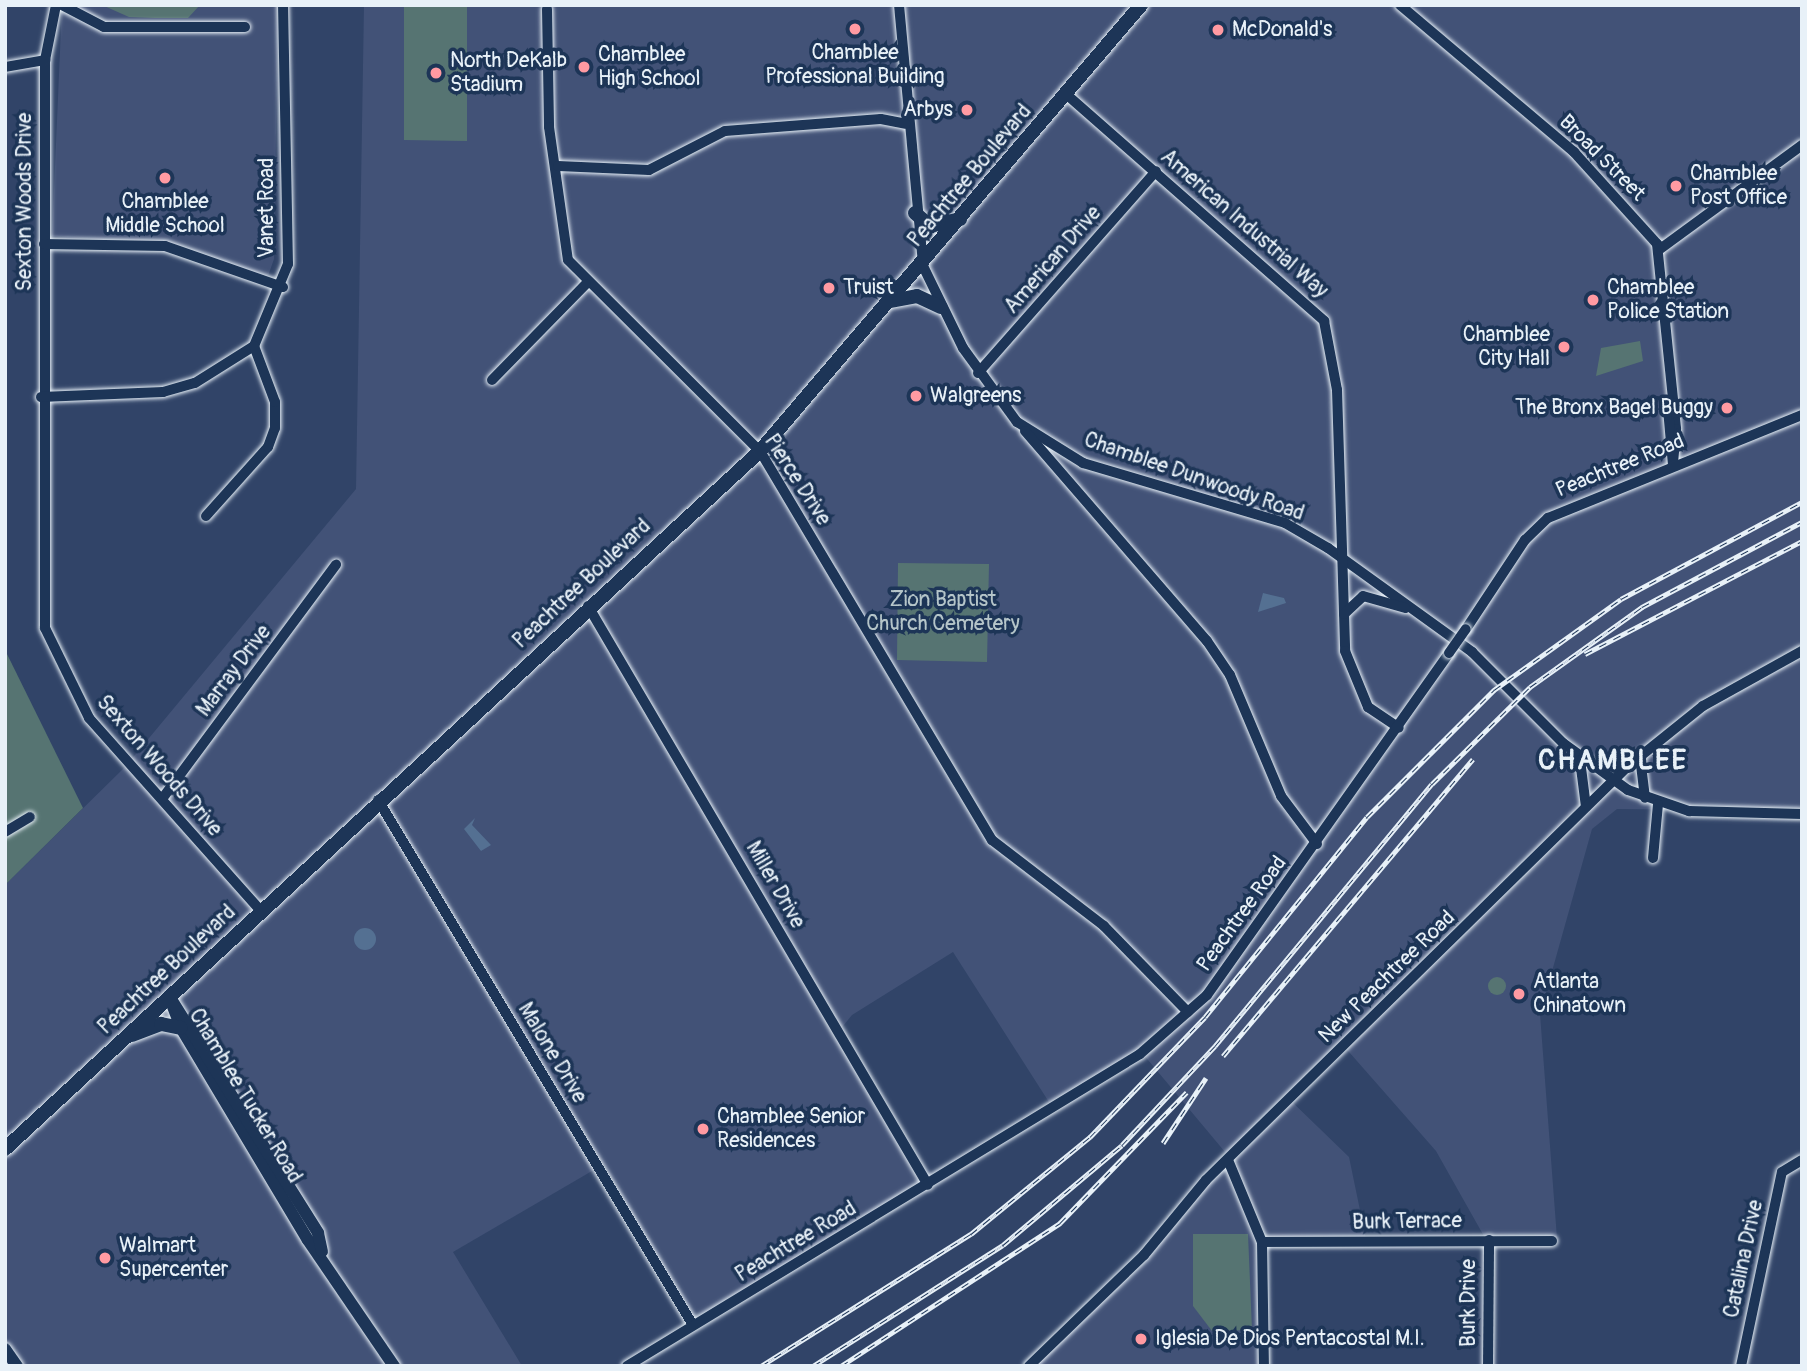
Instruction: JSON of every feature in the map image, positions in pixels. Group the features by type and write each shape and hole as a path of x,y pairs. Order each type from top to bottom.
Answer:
{"highway":[{"name":"Peachtree Boulevard","path":"5,1149 588,605 760,451 923,266 1139,6"},
{"path":"915,213 930,226 966,214"},
{"path":"891,301 916,296 942,307"},
{"path":"124,1038 162,1024 181,1028"}],"main road":[{"name":"Chamblee Tucker Road","path":"169,996 181,1028 308,1240 323,1252"},
{"name":"Chamblee Tucker Road","path":"169,996 318,1233 323,1252 394,1366"},
{"path":"5,1349 16,1366"}],"street":[{"name":"Sexton Woods Drive","path":"56,5 45,60 41,397 45,628 89,718 261,911"},
{"path":"62,5 104,27 245,27"},
{"name":"Vanet Road","path":"254,346 283,288 288,264 283,5"},
{"name":"Chamblee Dunwoody Road","path":"899,5 906,124 923,266 978,373 1017,422 1083,463 1285,523 1339,554 1472,652 1578,757 1612,782 1644,798 1658,804 1710,813 1802,814"},
{"name":"Broad Street","path":"1400,5 1574,152 1660,249"},
{"name":"Pierce Drive","path":"547,9 548,108 558,166 563,244 586,284 760,451 992,840 1104,926 1188,1012"},
{"path":"5,67 45,60"},
{"name":"American Industrial Way","path":"1066,94 1324,321 1337,390 1342,622 1362,698 1374,714 1399,728"},
{"path":"889,119 905,110"},
{"path":"558,166 649,170 725,131 889,119 906,124"},
{"path":"1673,465 1666,429 1670,394 1660,249 1802,145"},
{"name":"American Drive","path":"978,373 1156,171"},
{"path":"44,244 164,246 283,288"},
{"path":"492,380 586,284"},
{"path":"41,397 163,392 195,383 254,346 275,402 275,428 268,447 206,516"},
{"name":"Peachtree Road","path":"627,1366 929,1185 1140,1054 1207,995 1317,844 1544,521 1673,465 1802,415"},
{"path":"1017,422 1207,641 1230,675 1281,796 1317,844"},
{"name":"Marray Drive","path":"162,799 336,565"},
{"path":"1342,622 1349,604 1368,596 1421,615"},
{"name":"Miller Drive","path":"588,605 929,1185"},
{"name":"New Peachtree Road","path":"1029,1366 1144,1255 1206,1180 1612,782 1703,706 1802,651"},
{"path":"1578,757 1586,807"},
{"path":"1640,757 1644,798"},
{"name":"Malone Drive","path":"378,800 693,1325"},
{"path":"1653,858 1658,804"},
{"path":"5,832 30,817"},
{"path":"1228,1160 1262,1242 1264,1366"},
{"name":"Catalina Drive","path":"1741,1366 1788,1162 1802,1160"},
{"path":"1206,1180 1235,1175"},
{"name":"Burk Drive","path":"1488,1366 1489,1240"},
{"name":"Burk Terrace","path":"1262,1242 1552,1241"}],"shaded area":[{"name":"Chamblee Middle School","path":"62,5 278,5 274,259 267,279 175,244 52,236"},
{"path":"364,5 1802,5 1802,811 1617,809 1592,829 1540,1014 1557,1238 1485,1238 1436,1151 1342,1044 1287,1097 1349,1157 1367,1244 1264,1242 1268,1366 1030,1366 1123,1278 1230,1158 1143,1054 1054,1110 953,952 852,1015 839,1031 928,1185 693,1325 604,1164 453,1252 522,1366 5,1366 5,885 125,767 356,489"},
{"path":"1263,593 1284,598 1286,603 1258,612"},
{"path":"475,818 472,825 491,845 481,851 464,829"},
{"path":"365,928 373,931 376,939 373,947 365,950 357,947 354,939 357,931"}],"green space":[{"path":"102,5 200,5 188,18 155,18 129,17"},
{"name":"North DeKalb Stadium","path":"404,5 467,5 467,141 404,140"},
{"path":"1640,341 1643,361 1596,376 1601,348"},
{"name":"Zion Baptist Church Cemetery","path":"898,563 989,564 987,662 897,660"},
{"path":"5,650 83,808 5,885"},
{"path":"1493,977 1501,977 1506,986 1504,993 1493,995 1488,990 1488,982"},
{"path":"1193,1234 1248,1234 1252,1330 1212,1331 1193,1306"}],"railway":[{"path":"761,1366 971,1234 1090,1137 1205,1017 1367,817 1494,690 1621,599 1802,502"},
{"path":"813,1366 1003,1245 1122,1145 1215,1046 1432,784 1530,687 1642,607 1802,522"},
{"path":"1585,654 1802,541"},
{"path":"1223,1056 1473,759"},
{"path":"1163,1143 1206,1078"},
{"path":"841,1366 1060,1223 1187,1092"}],"place":[{"name":"Chamblee Professional Building","path":"855,29"},
{"name":"McDonald's","path":"1218,30"},
{"name":"Chamblee High School","path":"584,67"},
{"name":"North DeKalb Stadium","path":"436,73"},
{"name":"Arbys","path":"967,110"},
{"name":"Chamblee Middle School","path":"165,178"},
{"name":"Chamblee Post Office","path":"1676,186"},
{"name":"Truist","path":"829,288"},
{"name":"Chamblee Police Station","path":"1593,300"},
{"name":"Chamblee City Hall","path":"1564,347"},
{"name":"Walgreens","path":"916,396"},
{"name":"The Bronx Bagel Buggy","path":"1727,408"},
{"name":"Atlanta Chinatown","path":"1519,994"},
{"name":"Chamblee Senior Residences","path":"703,1129"},
{"name":"Walmart Supercenter","path":"105,1258"},
{"name":"Iglesia De Dios Pentacostal M.I.","path":"1141,1339"}],"district":[{"name":"CHAMBLEE","path":"1613,761"}]}
